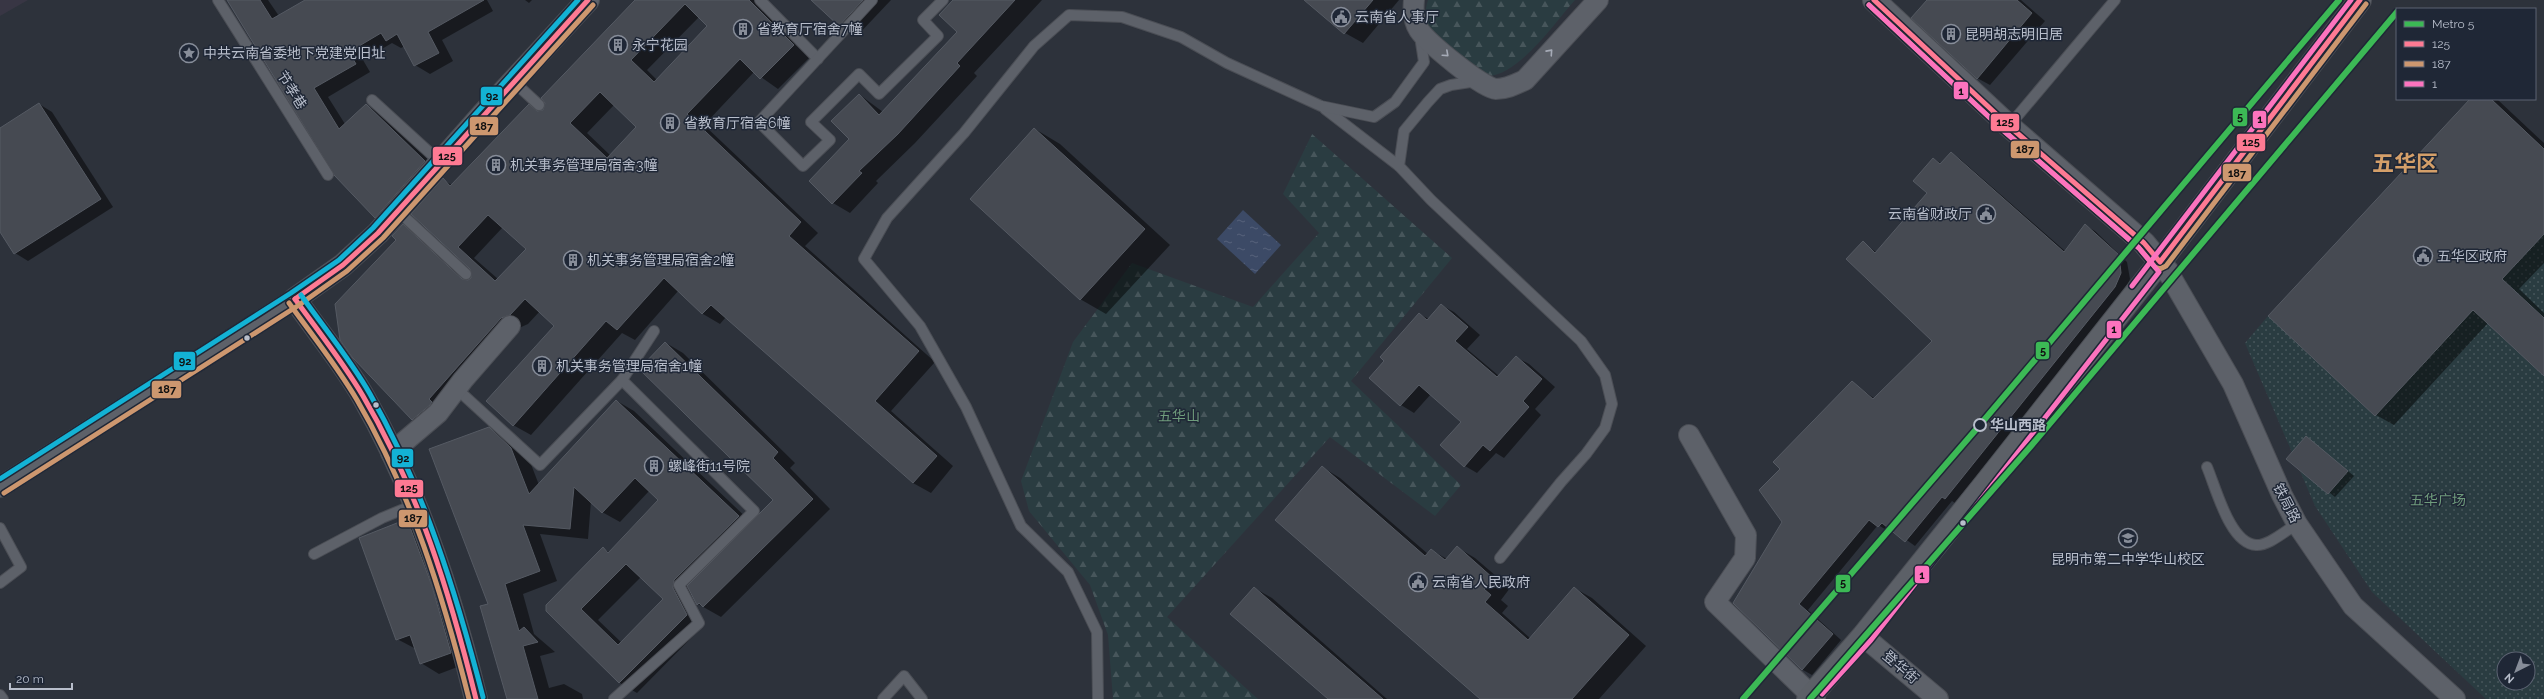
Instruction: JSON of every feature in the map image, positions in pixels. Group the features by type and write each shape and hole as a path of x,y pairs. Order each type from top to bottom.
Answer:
{"main road":[{"path":"2164,267 2360,0"},
{"path":"1816,698 1869,640 2375,0"}],"street":[{"path":"0,487 295,299 357,253 398,211 513,81 588,0"},
{"path":"1414,0 1413,12 1419,29 1477,81 1495,89 1510,87 1525,80 1598,0"},
{"path":"1874,0 2009,126 2144,243 2164,267"},
{"name":"铁局路","path":"2164,267 2233,384 2282,495 2297,524 2353,606 2455,699"},
{"path":"295,299 364,397 416,504 462,642 476,699"},
{"path":"391,453 438,413 458,390 463,380 510,326"},
{"path":"1689,435 1746,535 1745,558 1715,602 1816,698"},
{"name":"登华街","path":"1869,640 1938,699"}],"lane":[{"name":"节孝巷","path":"218,0 328,175"},
{"path":"760,0 818,58"},
{"path":"872,0 759,122 803,166 830,140 811,122 859,74 879,94 938,36 923,20 943,0"},
{"path":"2009,126 2115,0"},
{"path":"1098,699 1097,632 1068,572 1021,526 966,407 920,326 864,259 887,218 964,133 1034,46 1069,15 1122,17 1181,37 1227,63 1321,106 1399,166 1431,200 1581,341 1605,375 1612,404 1605,428 1586,454 1561,482 1500,558"},
{"path":"1321,106 1374,116 1395,102 1424,62 1419,29"},
{"path":"513,81 539,105"},
{"path":"1399,166 1404,131 1428,102 1440,89 1451,85 1477,81"},
{"path":"372,100 441,163"},
{"path":"398,211 466,274"},
{"path":"458,390 540,465 622,380 654,331"},
{"path":"614,699 698,623 679,585 754,511 622,380"},
{"path":"2207,467 2234,531 2243,541 2256,545 2265,543 2297,524"},
{"path":"314,554 382,518 416,504"},
{"path":"0,528 21,567 0,583"},
{"path":"883,699 904,676 922,699"},
{"path":"0,695 3,699"}],"shaded area":[{"path":"0,0 28,0 0,16"}],"green space":[{"path":"1428,0 1575,0 1533,49 1520,61 1507,70 1494,75 1482,75 1464,61 1435,34 1428,25 1426,20 1426,8"},
{"name":"五华山","path":"1312,134 1452,258 1351,381 1461,485 1435,516 1330,437 1167,617 1258,699 1113,699 1108,635 1090,585 1029,511 1021,481 1073,342 1132,263 1253,307 1319,233 1283,194"},
{"path":"2544,234 2544,318 2502,279"},
{"name":"五华广场","path":"2473,310 2543,375 2544,374 2544,699 2486,699 2372,592 2315,506 2245,343 2268,316 2375,416"}],"water":[{"path":"1243,210 1281,245 1255,274 1217,239"}],"building":[{"path":"227,0 260,0 272,19 305,0 484,0 428,32 439,53 414,66 397,34 386,41 381,33 349,52 356,64 314,88 339,129 366,104 425,161 375,218 334,175"},
{"path":"635,0 749,0 794,45 760,79 740,59 687,114 801,222 789,236 919,351 875,401 937,456 913,483 711,305 702,314 664,278 617,330 606,321 513,426 486,401 554,326 525,299 510,315 501,318 429,399 432,402 430,405 412,420 352,357 340,340 335,304 396,240 392,236 403,224 462,279 468,280 471,278 470,269 411,214 443,178 450,186 529,104 537,111 543,110 545,103 541,98","holes":["685,4 707,26 654,82 631,60","600,92 636,127 607,158 570,123","488,215 526,249 495,281 458,247"]},
{"path":"811,0 863,0 839,26"},
{"path":"953,0 1015,0 957,63 960,66 898,134 859,171 862,173 832,204 809,181 849,139 831,121 859,94 879,115 957,32 939,15"},
{"name":"云南省人事厅","path":"1304,0 1373,0 1344,34"},
{"name":"昆明胡志明旧居","path":"1927,0 2017,0 2032,13 1977,79 1911,18"},
{"name":"五华区政府","path":"2469,100 2492,100 2544,149 2544,234 2502,279 2544,318 2544,376 2473,310 2375,416 2268,316"},
{"path":"39,103 101,199 14,254 0,232 0,128"},
{"path":"1034,128 1145,229 1080,300 970,199"},
{"path":"1951,152 2064,252 2085,224 2119,255 2121,273 2115,287 1945,499 1942,497 1905,542 1882,523 1878,527 1869,520 1799,604 1833,634 1802,670 1733,603 1782,522 1759,490 1780,469 1773,462 1852,381 1873,399 1932,341 1846,259 1863,241 1875,253 1927,193 1913,181 1933,158 1940,164"},
{"path":"1441,304 1468,327 1455,341 1497,377 1516,356 1542,379 1523,401 1529,407 1490,451 1483,445 1464,467 1440,445 1461,422 1419,385 1400,406 1369,378 1384,361 1380,357 1419,313 1427,320"},
{"path":"665,342 778,452 773,458 813,499 703,607 699,603 697,605 687,586 773,500 639,369"},
{"path":"616,400 739,516 674,580 673,588 687,615 619,683 546,611 546,605 603,547 608,553 658,500 635,478 602,513 574,487 570,529 523,525 540,571 505,584 519,631 524,627 538,642 523,646 538,699 507,699 480,606 488,604 429,449 489,427 511,448 529,494","holes":["626,564 663,599 618,645 581,609"]},
{"path":"2306,436 2348,471 2328,494 2286,459"},
{"name":"云南省人民政府","path":"1322,466 1425,556 1431,549 1445,560 1457,546 1493,578 1484,589 1491,595 1485,602 1528,640 1574,587 1629,635 1572,699 1480,699 1275,520"},
{"path":"407,519 432,586 451,653 420,664 410,635 396,640 359,538"},
{"path":"1254,587 1383,699 1328,699 1230,614"}],"metro line":[{"name":"5","path":"1743,699 1979,426 2339,0"},
{"name":"5","path":"1810,699 2031,446 2396,13"}],"transit line":[{"name":"92","path":"0,479 291,293 339,260 373,228 578,0"},
{"name":"125","path":"295,299 343,265 378,233 588,0"},
{"name":"125","path":"1874,0 2009,126 2144,243 2160,262 2360,0"},
{"name":"1","path":"2132,286 2351,0"},
{"name":"187","path":"1869,5 2004,131 2139,248 2155,267 2160,269 2166,266 2366,4"},
{"name":"187","path":"4,493 299,305 347,271 383,238 593,5"},
{"name":"1","path":"1822,694 1871,640 2159,272 2139,248 2004,131 1869,5"},
{"name":"92","path":"301,295 362,381 389,430 407,467 437,542 450,580 483,697"},
{"name":"125","path":"295,299 355,383 383,431 400,468 416,505 443,582 455,620 476,699"},
{"name":"187","path":"289,303 349,387 394,471 424,545 448,622 469,699"}],"place":[{"name":"云南省人事厅","path":"1341,17"},
{"name":"省教育厅宿舍7幢","path":"743,29"},
{"name":"昆明胡志明旧居","path":"1951,34"},
{"name":"永宁花园","path":"618,45"},
{"name":"中共云南省委地下党建党旧址","path":"189,53"},
{"name":"省教育厅宿舍6幢","path":"670,123"},
{"name":"机关事务管理局宿舍3幢","path":"496,165"},
{"name":"云南省财政厅","path":"1986,214"},
{"name":"五华区政府","path":"2423,256"},
{"name":"机关事务管理局宿舍2幢","path":"573,260"},
{"name":"机关事务管理局宿舍1幢","path":"542,366"},
{"name":"华山西路","path":"1980,425"},
{"name":"螺峰街11号院","path":"654,466"},
{"name":"昆明市第二中学华山校区","path":"2128,538"},
{"name":"云南省人民政府","path":"1418,582"}],"district":[{"name":"五华区","path":"2405,163"}]}
